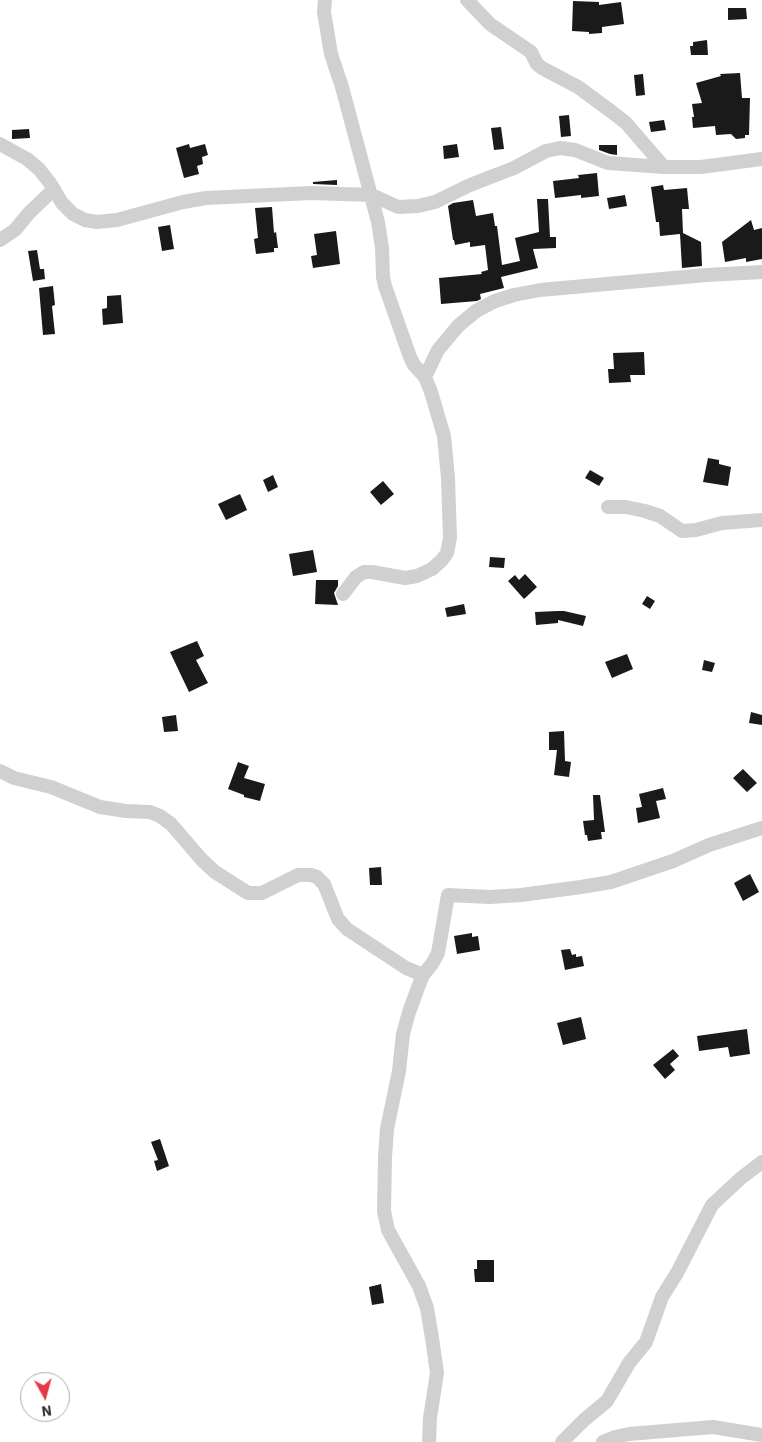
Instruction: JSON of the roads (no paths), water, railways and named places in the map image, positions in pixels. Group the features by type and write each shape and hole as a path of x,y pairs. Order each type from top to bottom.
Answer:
{"street":[{"path":"325,0 324,12 331,54 372,196 382,248 382,269 385,286 410,357 414,365 425,377 439,418 445,445 449,549 440,562 432,569 417,576 405,578 372,572 362,573 356,577 343,594"},
{"path":"467,0 490,24 531,52 537,64 542,68 578,87 612,112 626,124 664,167"},
{"path":"0,144 27,159 39,169 62,203 73,214 85,220 97,222 117,220 183,202 206,198 312,193 372,196 398,207 409,208 426,205 514,168 546,151 560,148 575,150 608,163 664,167 701,166 762,159"},
{"path":"0,240 15,230 28,214 54,189"},
{"path":"425,377 438,350 458,326 476,311 495,301 514,295 558,288 762,272"},
{"path":"608,507 645,510 660,516 682,531 696,530 722,523 762,520"},
{"path":"0,771 14,778 51,787 100,807 150,812 160,816 171,824 198,856 215,872 248,893 262,893 298,875 317,877 324,884 335,915 347,929 406,968 424,975"},
{"path":"429,1442 430,1418 437,1373 427,1308 414,1276 388,1230 384,1211 384,1157 403,1034 409,1012 424,975 438,953 448,895 490,897 521,895 611,882 673,861 706,846 762,828"},
{"path":"562,1442 607,1401 630,1363 646,1342 662,1297 677,1273 712,1205 741,1178 762,1162"},
{"path":"603,1442 630,1434 713,1427 762,1435"}]}
